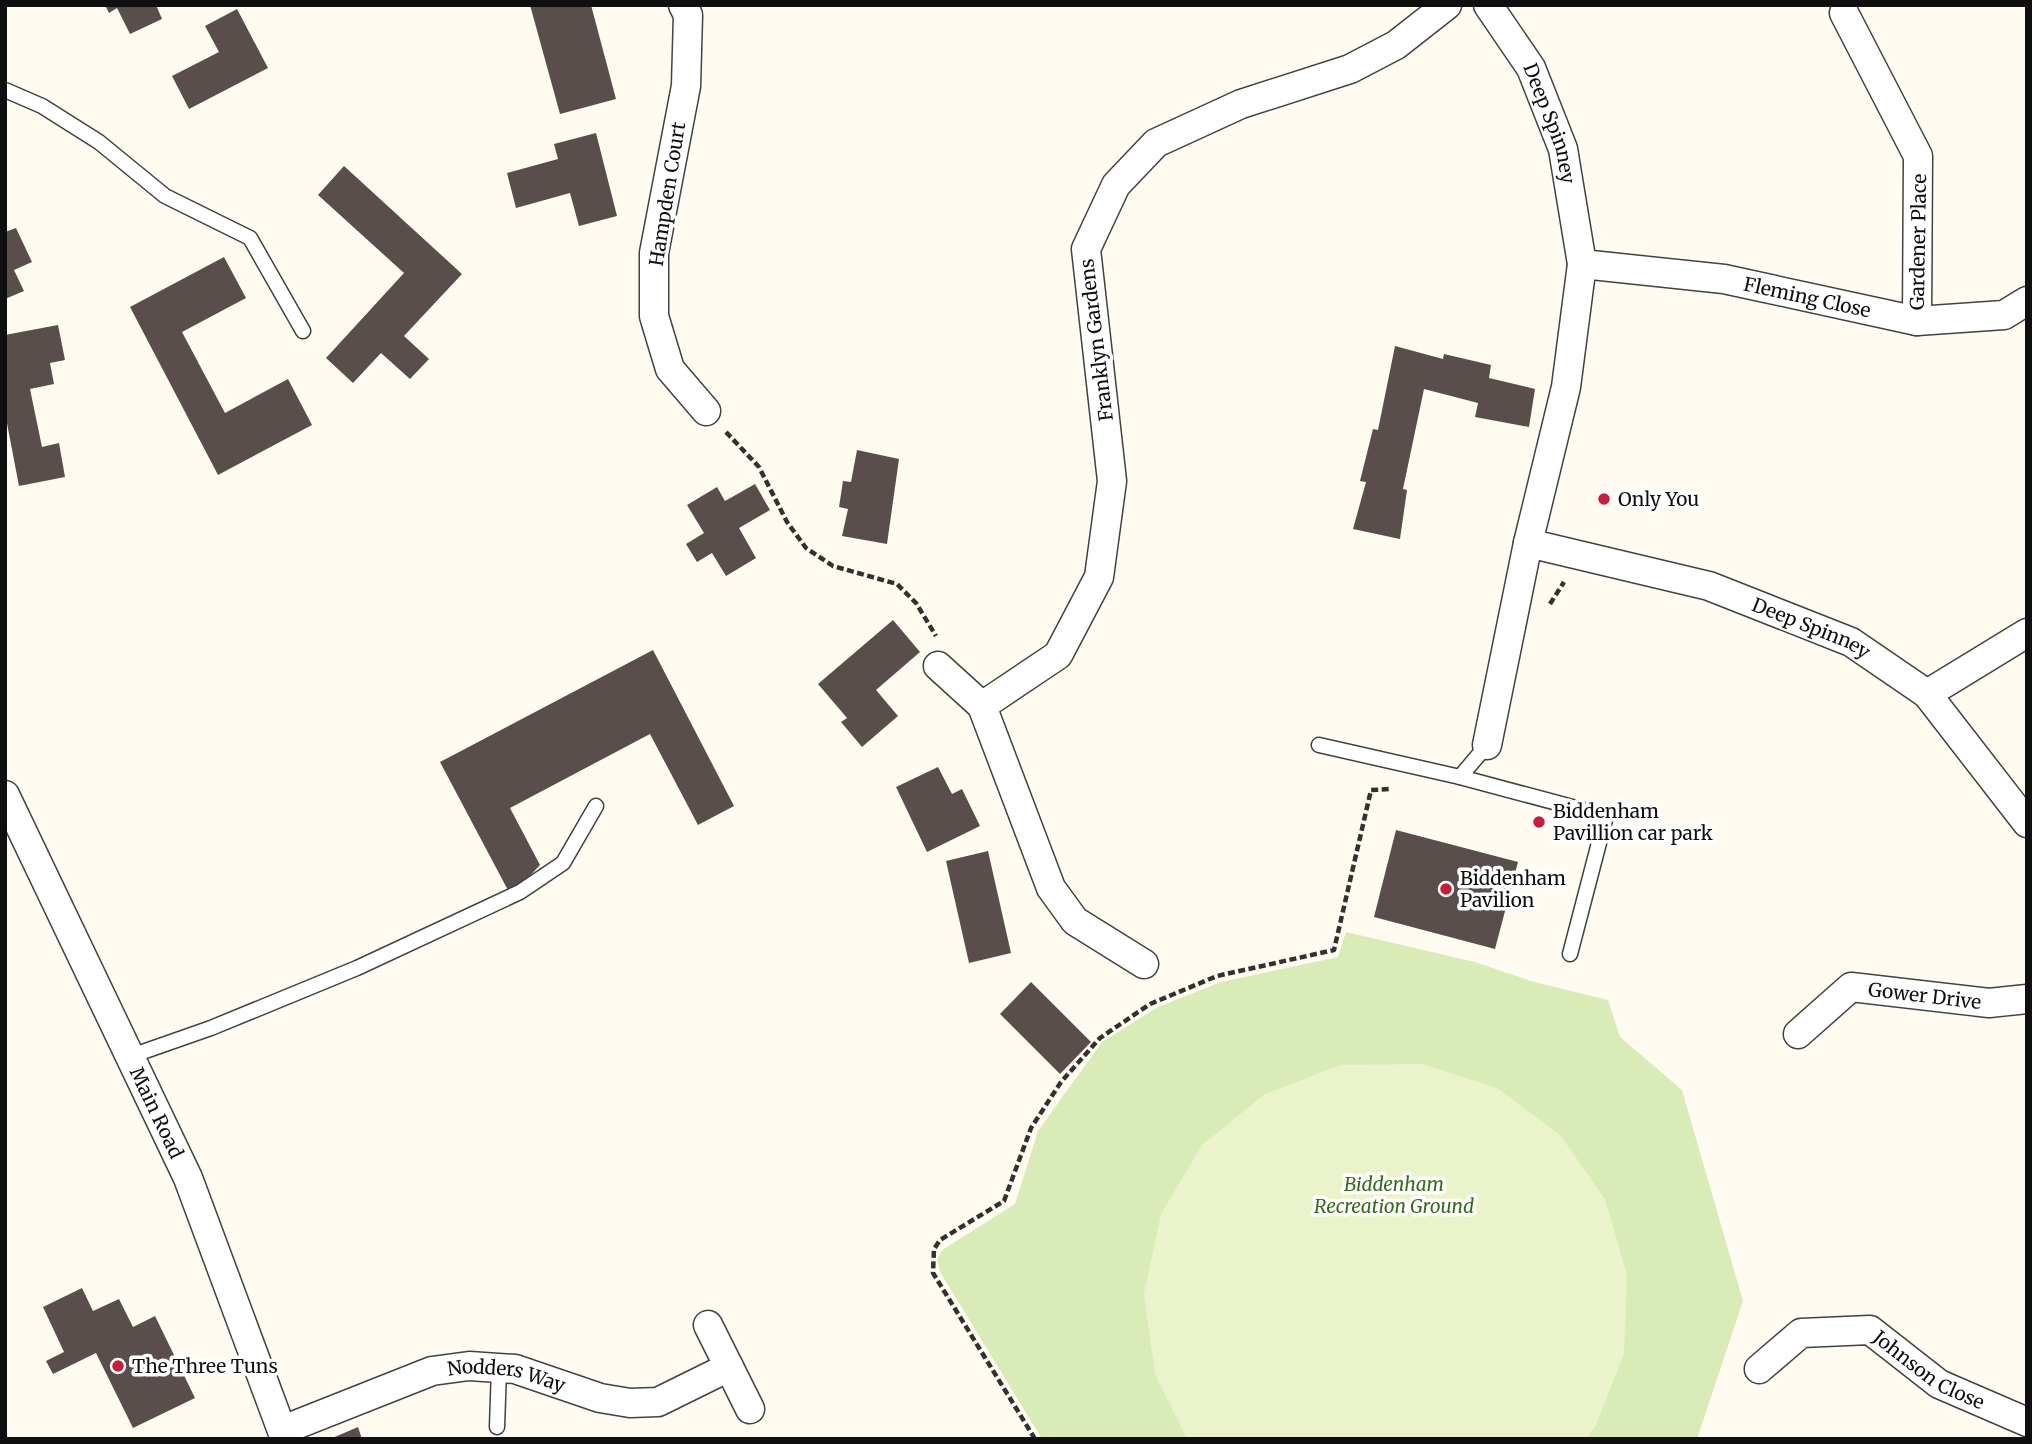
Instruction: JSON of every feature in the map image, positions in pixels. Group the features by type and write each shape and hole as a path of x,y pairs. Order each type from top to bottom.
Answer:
{"street":[{"name":"Hampden Court","path":"684,5 688,15 687,86 654,253 654,316 670,369 706,411"},
{"name":"Franklyn Gardens","path":"982,706 1058,655 1099,577 1112,481 1086,249 1116,185 1156,143 1241,104 1350,69 1396,45 1447,5"},
{"name":"Deep Spinney","path":"1487,745 1528,543 1566,387 1583,264 1563,149 1531,68 1488,5"},
{"name":"Gardener Place","path":"1844,13 1918,156 1917,321"},
{"name":"Fleming Close","path":"1583,264 1724,279 1917,321 2004,315 2027,301"},
{"name":"Deep Spinney","path":"1528,543 1709,586 1852,642 1927,694 2027,823"},
{"path":"1927,694 2027,633"},
{"path":"938,666 982,706 1051,888 1074,920 1143,964"},
{"name":"Main Road","path":"8,807 188,1178 284,1435"},
{"name":"Gower Drive","path":"1798,1034 1852,987 1989,1003 2027,999"},
{"path":"708,1325 750,1409"},
{"name":"Johnson Close","path":"1759,1369 1801,1333 1870,1330 1939,1384 2027,1422"},
{"name":"Nodders Way","path":"284,1435 432,1371 469,1366 515,1369 600,1398 630,1403 658,1402 729,1367"}],"lane":[{"path":"5,90 42,106 99,142 164,196 250,238 303,331"},
{"path":"1319,745 1461,777 1606,817 1570,954"},
{"path":"1461,777 1487,745"},
{"path":"131,1056 211,1028 357,968 520,892 563,863 596,806"},
{"path":"497,1427 499,1368"}],"path":[{"path":"706,411 759,467 787,522 807,548 833,566 897,584 916,603 943,647 938,666"},
{"path":"1546,610 1580,556"},
{"path":"1035,1439 933,1272 934,1249 940,1240 1004,1201 1031,1128 1061,1082 1100,1038 1150,1004 1217,976 1334,950 1371,790 1399,788"}],"green space":[{"name":"Biddenham Recreation Ground","path":"1346,932 1475,962 1534,982 1608,1000 1620,1037 1682,1090 1743,1301 1697,1439 1042,1439 940,1272 937,1260 942,1250 1015,1204 1038,1131 1102,1042 1158,1007 1221,982 1338,957"},
{"path":"1422,1064 1497,1088 1560,1135 1605,1199 1627,1275 1624,1354 1595,1427 1586,1439 1187,1439 1155,1374 1144,1294 1161,1214 1202,1145 1265,1094 1341,1065"}],"building":[{"path":"105,5 156,5 162,19 130,34 117,8 109,13"},
{"path":"530,5 591,5 616,99 560,114"},
{"path":"237,9 268,68 189,109 172,76 219,52 205,26"},
{"path":"596,133 617,216 579,226 570,193 516,208 507,173 558,159 554,144"},
{"path":"344,166 462,274 404,336 429,359 410,379 381,353 353,383 326,358 404,273 318,195"},
{"path":"16,228 32,262 14,270 24,291 5,299 5,232"},
{"path":"224,257 246,298 182,332 225,413 288,379 312,425 218,475 130,307"},
{"path":"58,325 65,360 50,363 54,384 30,389 42,447 59,443 65,477 19,486 5,413 5,335"},
{"path":"1395,346 1443,359 1444,354 1491,365 1489,378 1535,389 1529,427 1475,417 1478,403 1424,389 1403,489 1407,490 1400,539 1353,529 1366,482 1360,481 1373,429 1378,430"},
{"path":"857,450 899,459 887,544 842,536 848,509 839,507 843,481 851,482"},
{"path":"755,484 770,510 739,528 756,558 726,576 712,553 697,562 686,544 704,533 687,505 717,487 725,501"},
{"path":"893,620 920,652 876,690 898,716 862,747 841,722 847,718 818,684"},
{"path":"653,650 734,806 698,825 650,734 510,808 540,865 511,896 440,762"},
{"path":"938,767 952,794 962,789 980,826 927,852 896,787"},
{"name":"Biddenham Pavilion","path":"1396,830 1518,862 1495,949 1374,917"},
{"path":"988,851 1011,953 969,963 946,861"},
{"path":"1031,982 1091,1042 1060,1074 1000,1014"},
{"name":"The Three Tuns","path":"82,1288 93,1311 119,1299 133,1327 155,1316 195,1398 133,1428 96,1353 53,1374 46,1361 64,1352 43,1307"},
{"path":"358,1427 362,1439 330,1439"}],"place":[{"name":"Only You","path":"1604,499"},
{"name":"Biddenham Pavillion car park","path":"1539,822"},
{"name":"Biddenham Pavilion","path":"1446,889"},
{"name":"The Three Tuns","path":"118,1366"}]}
